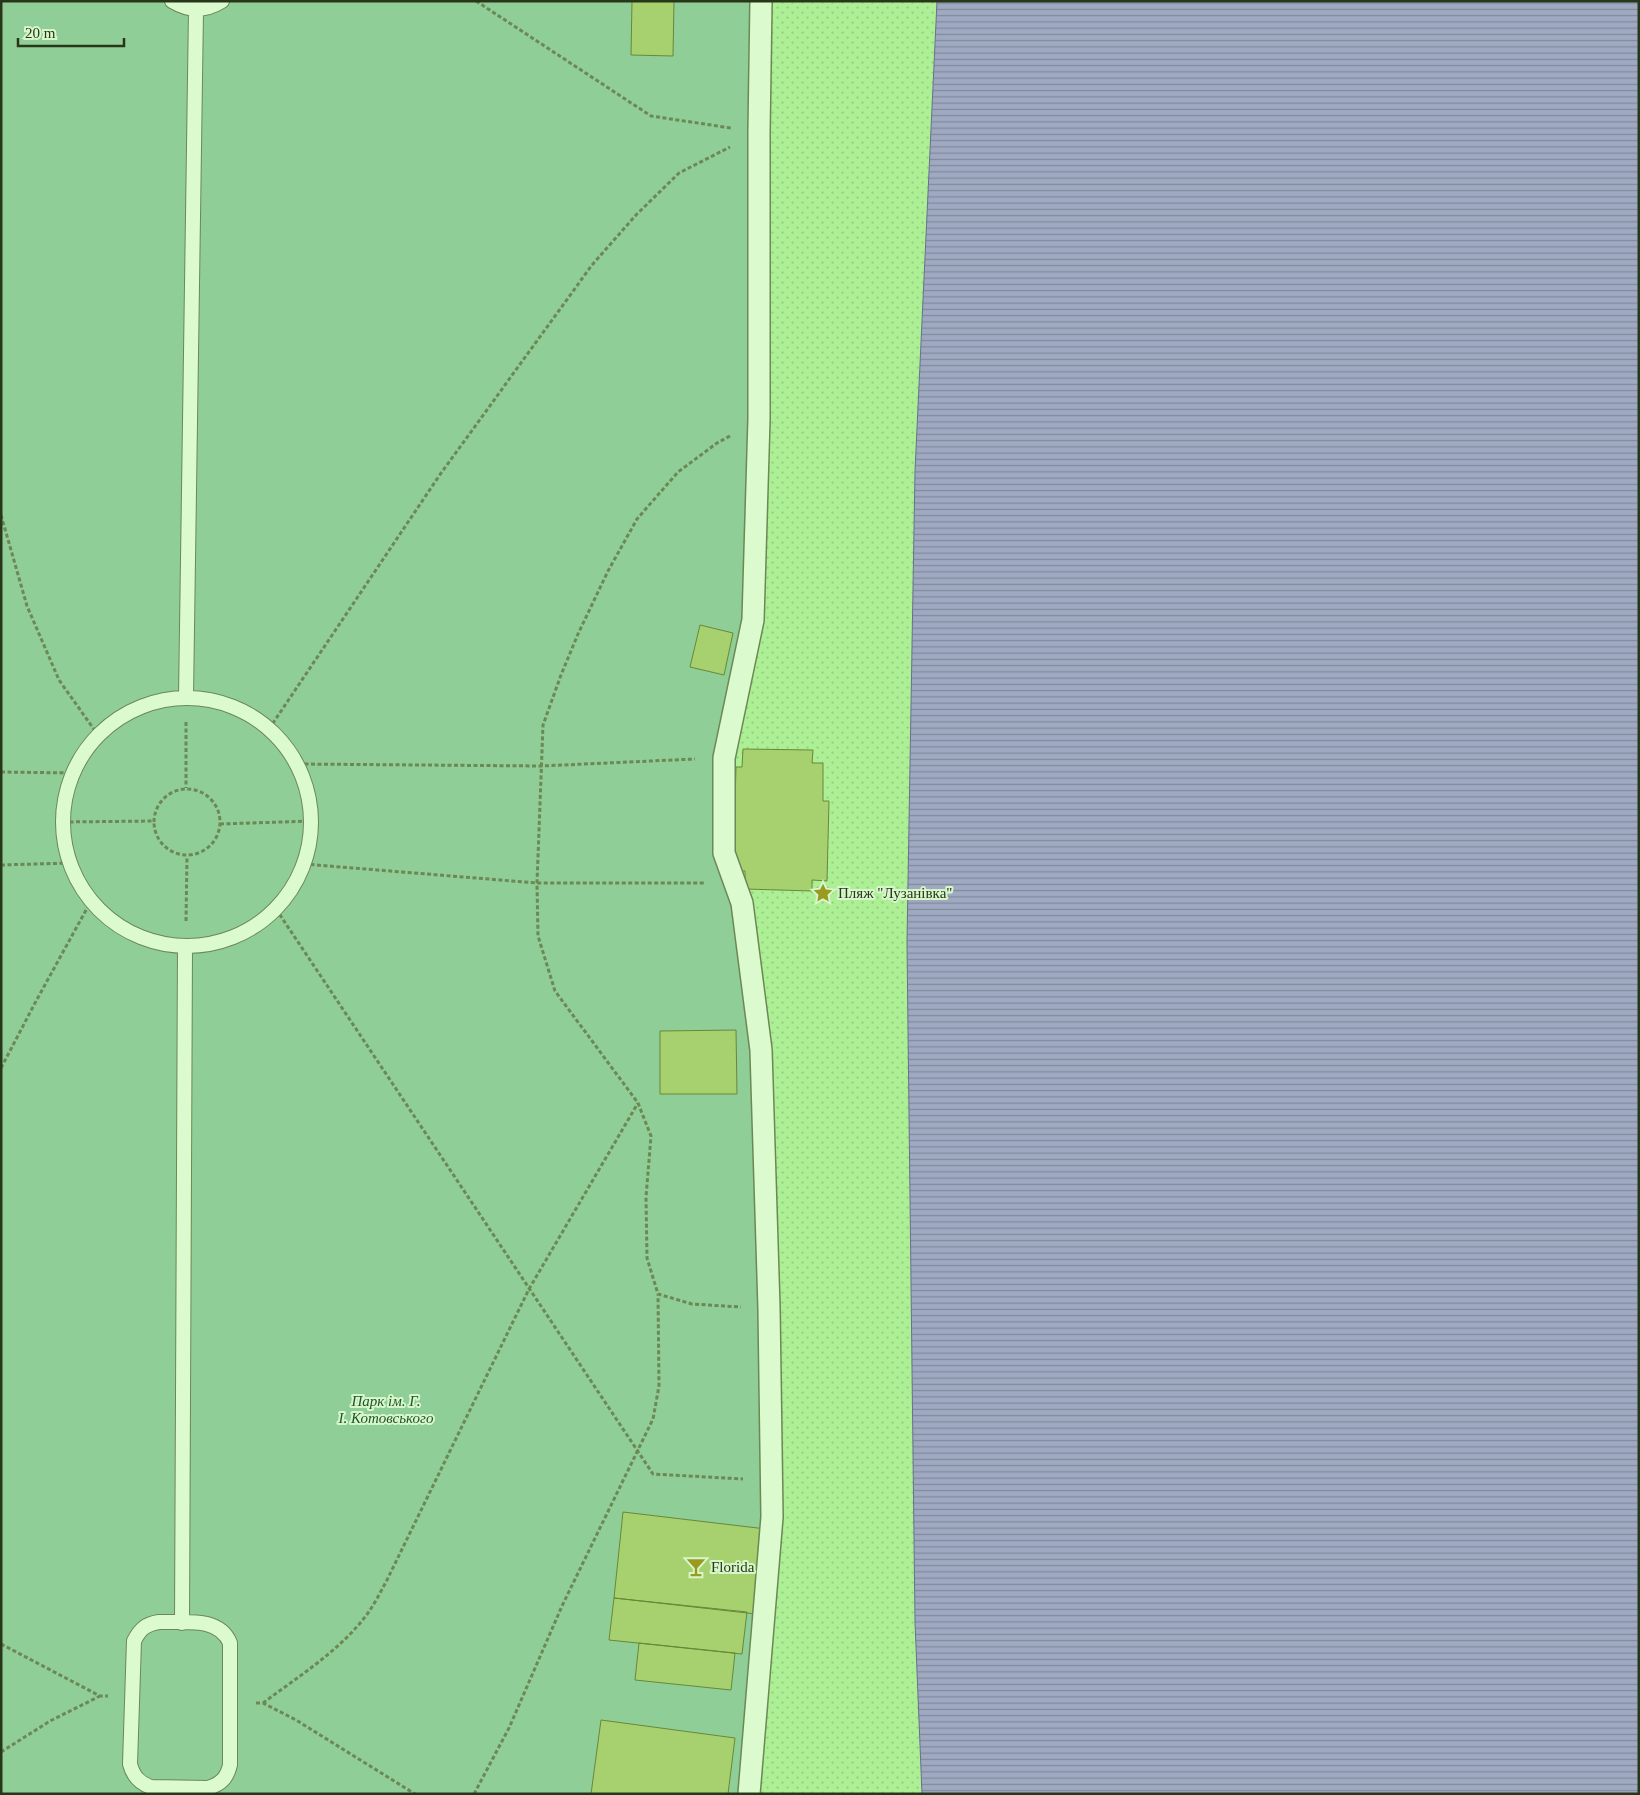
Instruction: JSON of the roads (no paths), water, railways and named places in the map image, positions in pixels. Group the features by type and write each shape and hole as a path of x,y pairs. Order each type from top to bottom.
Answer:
{"street":[{"path":"749,1794 772,1517 769,1308 761,1050 742,903 724,853 724,758 753,620 759,419 761,1"}],"lane":[{"path":"172,1 183,8 196,10 209,8 222,1"},
{"path":"186,697 196,10"},
{"path":"186,697 220,701 252,715 278,736 298,764 308,792 312,821 310,842 304,864 292,888 276,909 249,929 219,942 185,946 159,943 133,934 110,920 91,901 78,883 70,862 63,822 65,796 73,773 84,753 98,736 124,715 154,702 186,697"},
{"path":"182,1623 185,946"},
{"path":"151,1623 205,1623 221,1629 227,1635 230,1643 230,1765 228,1773 216,1786 176,1791 143,1784 132,1772 130,1764 134,1641 144,1627 151,1623"}],"water":[{"path":"937,1 1639,1 1639,1794 922,1794 915,1622 907,942 915,471"}],"place":[{"name":"Пляж \"Лузанівка\"","path":"823,893"},
{"name":"Florida","path":"696,1567"}],"park label":[{"name":"Парк ім. Г. І. Котовського","path":"386,1410"}]}
